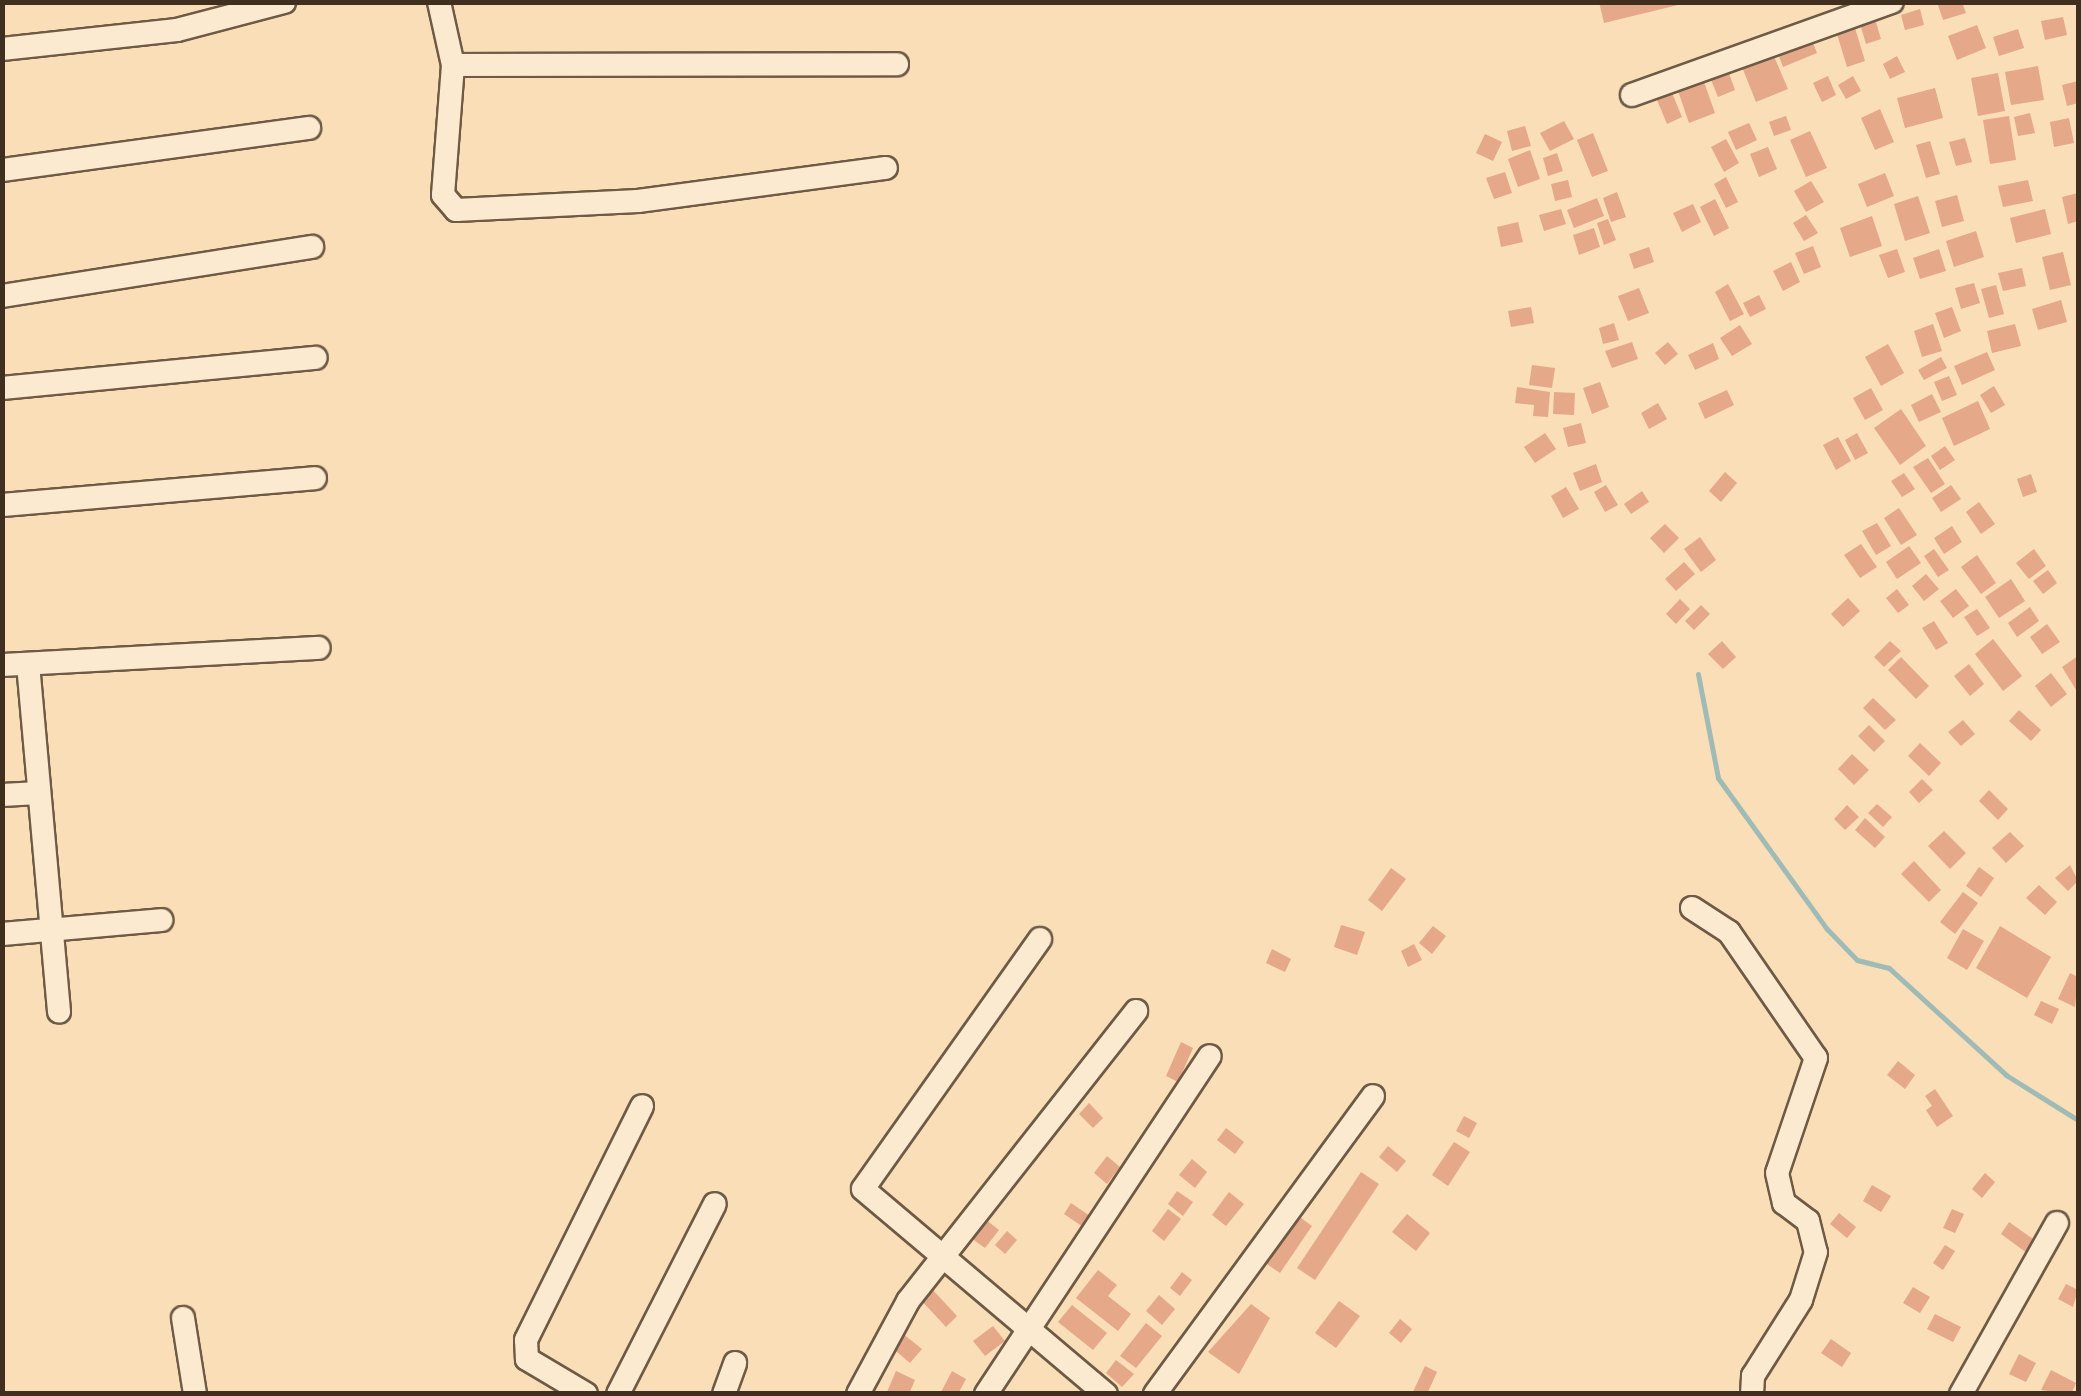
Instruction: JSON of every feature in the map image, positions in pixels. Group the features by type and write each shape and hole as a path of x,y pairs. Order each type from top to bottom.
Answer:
{"street":[{"path":"2,49 177,30 284,2"},
{"path":"439,2 452,65 443,194 456,210 638,202 886,168"},
{"path":"1632,95 1892,2"},
{"path":"452,65 897,64"},
{"path":"2,170 309,128"},
{"path":"2,296 312,247"},
{"path":"2,388 316,358"},
{"path":"2,505 316,478"},
{"path":"2,665 319,648"},
{"path":"28,664 59,1012"},
{"path":"2,795 39,792"},
{"path":"1692,908 1729,932 1816,1058 1776,1173 1784,1203 1808,1221 1816,1252 1801,1300 1752,1376 1752,1394"},
{"path":"2,934 161,920"},
{"path":"1040,939 862,1189 1027,1321 1106,1394"},
{"path":"858,1394 945,1254 1136,1012"},
{"path":"986,1394 1027,1321 1210,1056"},
{"path":"1155,1394 1373,1096"},
{"path":"586,1394 526,1359 526,1340 642,1106"},
{"path":"618,1394 715,1204"},
{"path":"1960,1394 2057,1223"},
{"path":"183,1318 195,1394"},
{"path":"724,1394 735,1363"}],"building":[{"path":"1599,2 1681,2 1682,4 1604,23"},
{"path":"1937,2 1962,2 1966,13 1943,20"},
{"path":"1920,9 1924,25 1905,30 1901,15"},
{"path":"2063,17 2067,35 2045,40 2041,21"},
{"path":"1875,19 1881,39 1866,44 1860,24"},
{"path":"1977,25 1986,48 1957,60 1948,36"},
{"path":"1855,28 1865,61 1847,67 1837,34"},
{"path":"2018,29 2024,48 1999,56 1993,37"},
{"path":"1811,38 1817,53 1783,67 1777,51"},
{"path":"1773,54 1788,89 1756,102 1742,67"},
{"path":"1897,56 1905,72 1890,79 1883,64"},
{"path":"2038,66 2044,100 2011,105 2005,72"},
{"path":"1727,68 1735,90 1718,97 1709,75"},
{"path":"1998,73 2005,111 1978,116 1971,78"},
{"path":"1828,76 1836,95 1822,102 1813,83"},
{"path":"1853,76 1861,91 1846,99 1838,85"},
{"path":"2078,81 2078,103 2067,106 2062,85"},
{"path":"1704,82 1715,113 1689,123 1678,91"},
{"path":"1935,88 1943,118 1905,128 1897,98"},
{"path":"1672,93 1682,117 1667,124 1657,100"},
{"path":"1880,109 1894,142 1875,150 1861,118"},
{"path":"2030,113 2035,133 2018,136 2014,117"},
{"path":"1786,116 1791,130 1774,136 1769,122"},
{"path":"2009,116 2016,160 1990,164 1983,120"},
{"path":"2069,118 2074,143 2054,147 2050,122"},
{"path":"1564,121 1574,139 1550,151 1540,133"},
{"path":"1749,123 1757,140 1736,150 1728,132"},
{"path":"1525,126 1531,146 1512,151 1507,131"},
{"path":"1810,131 1827,168 1806,177 1790,140"},
{"path":"1593,133 1608,171 1592,177 1577,140"},
{"path":"1485,134 1502,142 1493,161 1476,153"},
{"path":"1965,138 1972,162 1956,166 1949,142"},
{"path":"1726,139 1739,163 1724,172 1711,147"},
{"path":"1930,141 1940,174 1926,178 1916,145"},
{"path":"1768,147 1777,169 1759,177 1750,154"},
{"path":"1530,150 1540,179 1518,187 1508,159"},
{"path":"1557,153 1563,171 1548,176 1543,158"},
{"path":"1505,172 1512,193 1494,199 1486,178"},
{"path":"1885,173 1894,196 1867,207 1858,184"},
{"path":"1726,177 1738,202 1726,208 1714,184"},
{"path":"1568,180 1572,197 1555,201 1551,184"},
{"path":"2028,180 2033,201 2003,207 1998,186"},
{"path":"1811,181 1824,202 1806,212 1794,191"},
{"path":"1617,192 1626,217 1611,222 1603,198"},
{"path":"2078,193 2078,221 2068,224 2062,197"},
{"path":"1957,195 1964,221 1942,227 1935,201"},
{"path":"1918,196 1930,233 1905,241 1894,204"},
{"path":"1597,198 1604,216 1574,228 1567,210"},
{"path":"1715,199 1729,228 1714,236 1700,207"},
{"path":"1693,204 1701,222 1682,232 1673,213"},
{"path":"1561,209 1566,224 1544,231 1539,215"},
{"path":"2045,209 2051,234 2016,243 2010,218"},
{"path":"1806,215 1818,233 1804,241 1793,223"},
{"path":"1872,216 1882,246 1850,257 1840,228"},
{"path":"1608,219 1616,240 1604,245 1597,223"},
{"path":"1518,222 1523,242 1501,247 1497,227"},
{"path":"1594,228 1600,247 1579,255 1573,235"},
{"path":"1976,231 1984,257 1954,267 1946,241"},
{"path":"1813,246 1821,267 1804,274 1795,253"},
{"path":"1649,247 1654,262 1634,269 1629,254"},
{"path":"1897,249 1905,272 1888,278 1879,255"},
{"path":"1939,249 1946,271 1920,279 1913,258"},
{"path":"2063,252 2071,285 2050,290 2042,257"},
{"path":"1791,262 1800,282 1783,291 1773,271"},
{"path":"2022,268 2026,286 2003,291 1998,273"},
{"path":"1974,283 1980,303 1961,309 1955,288"},
{"path":"1728,284 1744,314 1730,321 1715,292"},
{"path":"1996,285 2004,314 1989,318 1981,289"},
{"path":"1639,288 1649,313 1628,321 1618,296"},
{"path":"1759,295 1766,309 1750,317 1743,303"},
{"path":"2061,300 2067,322 2038,330 2032,309"},
{"path":"1531,307 1534,323 1511,327 1508,311"},
{"path":"1952,307 1961,331 1944,338 1935,313"},
{"path":"1614,323 1619,340 1603,344 1599,328"},
{"path":"1933,324 1942,351 1922,357 1914,331"},
{"path":"2015,324 2021,346 1992,353 1987,331"},
{"path":"1740,325 1752,344 1732,356 1720,338"},
{"path":"1632,342 1638,359 1612,368 1605,351"},
{"path":"1668,342 1678,354 1665,365 1655,353"},
{"path":"1713,343 1719,359 1695,370 1688,355"},
{"path":"1888,344 1904,373 1881,386 1865,357"},
{"path":"1987,352 1995,370 1962,385 1954,366"},
{"path":"1941,357 1947,368 1924,380 1918,370"},
{"path":"1532,365 1555,368 1552,388 1529,385"},
{"path":"1949,376 1957,395 1942,401 1934,382"},
{"path":"1600,382 1609,407 1592,414 1583,388"},
{"path":"1994,386 2005,405 1991,413 1980,395"},
{"path":"1517,387 1550,392 1548,417 1533,416 1534,405 1515,403"},
{"path":"1871,388 1883,410 1865,420 1853,398"},
{"path":"1727,390 1734,405 1705,419 1698,403"},
{"path":"1554,392 1575,393 1574,415 1553,414"},
{"path":"1932,394 1941,412 1919,422 1911,405"},
{"path":"1978,401 1990,429 1954,446 1942,418"},
{"path":"1658,403 1667,419 1649,429 1641,413"},
{"path":"1901,409 1926,446 1900,465 1874,428"},
{"path":"1581,423 1586,443 1568,447 1563,428"},
{"path":"1545,433 1556,449 1535,463 1524,447"},
{"path":"1857,433 1868,453 1855,460 1845,440"},
{"path":"1838,437 1851,461 1836,470 1823,445"},
{"path":"1945,446 1955,460 1940,470 1931,456"},
{"path":"1928,458 1945,484 1931,493 1913,467"},
{"path":"1596,464 1602,482 1580,491 1573,473"},
{"path":"1725,472 1737,483 1721,502 1709,491"},
{"path":"1904,473 1915,489 1902,497 1891,481"},
{"path":"2031,474 2037,492 2023,497 2017,479"},
{"path":"1606,485 1618,505 1605,512 1594,492"},
{"path":"1951,485 1961,499 1941,512 1932,498"},
{"path":"1566,487 1579,509 1563,518 1551,496"},
{"path":"1642,491 1649,502 1631,514 1624,504"},
{"path":"1979,502 1995,524 1981,534 1966,512"},
{"path":"1899,508 1917,535 1901,545 1884,518"},
{"path":"1877,523 1891,546 1876,555 1862,531"},
{"path":"1665,524 1679,538 1664,553 1650,538"},
{"path":"1952,526 1962,542 1944,554 1934,538"},
{"path":"1700,537 1716,560 1701,572 1684,549"},
{"path":"1861,544 1877,567 1860,578 1844,555"},
{"path":"1909,546 1921,563 1897,579 1886,562"},
{"path":"1934,549 1949,570 1938,577 1924,556"},
{"path":"2034,549 2046,566 2029,579 2016,563"},
{"path":"1977,555 1996,583 1981,594 1961,567"},
{"path":"1684,562 1695,574 1676,591 1665,579"},
{"path":"2048,570 2057,583 2043,594 2033,581"},
{"path":"1926,574 1939,589 1924,601 1912,586"},
{"path":"2011,579 2025,601 1999,618 1985,597"},
{"path":"1897,589 1909,605 1898,613 1886,598"},
{"path":"1956,589 1969,606 1953,618 1940,601"},
{"path":"1848,598 1860,611 1843,627 1831,614"},
{"path":"1680,599 1690,609 1676,624 1666,614"},
{"path":"1701,605 1710,614 1694,630 1685,621"},
{"path":"2030,607 2039,621 2017,637 2008,623"},
{"path":"1977,609 1990,628 1977,636 1964,617"},
{"path":"1934,621 1948,643 1936,650 1922,628"},
{"path":"2047,624 2060,642 2042,654 2030,637"},
{"path":"1993,639 2022,676 2003,691 1975,654"},
{"path":"1722,641 1736,657 1723,669 1708,654"},
{"path":"1890,641 1901,651 1884,667 1874,657"},
{"path":"2078,656 2078,693 2062,667"},
{"path":"1901,657 1929,686 1916,699 1888,670"},
{"path":"1969,664 1984,684 1970,696 1954,676"},
{"path":"2051,673 2067,694 2051,707 2035,686"},
{"path":"1873,698 1896,720 1885,730 1863,708"},
{"path":"2019,710 2041,730 2031,741 2009,721"},
{"path":"1963,720 1975,734 1961,746 1948,732"},
{"path":"1869,725 1885,741 1874,752 1858,736"},
{"path":"1920,743 1941,763 1929,776 1908,756"},
{"path":"1852,754 1869,770 1854,785 1838,769"},
{"path":"1922,779 1933,790 1919,803 1909,792"},
{"path":"1989,790 2008,809 1998,820 1979,801"},
{"path":"1877,804 1892,817 1883,827 1868,813"},
{"path":"1847,805 1859,817 1845,830 1834,819"},
{"path":"1865,818 1885,837 1875,848 1855,830"},
{"path":"1944,831 1966,853 1950,869 1928,846"},
{"path":"2010,832 2024,846 2006,863 1992,848"},
{"path":"1914,861 1941,890 1929,902 1901,874"},
{"path":"2070,865 2078,881 2068,891 2055,878"},
{"path":"1979,867 1994,878 1981,897 1966,886"},
{"path":"1391,868 1406,879 1382,911 1368,900"},
{"path":"2039,885 2057,902 2045,915 2026,898"},
{"path":"1963,892 1978,903 1955,934 1940,922"},
{"path":"1341,925 1365,932 1357,955 1334,947"},
{"path":"1433,926 1446,936 1432,954 1419,943"},
{"path":"2000,926 2051,957 2027,998 1976,968"},
{"path":"1963,929 1984,941 1967,970 1947,958"},
{"path":"1414,944 1422,960 1408,967 1401,951"},
{"path":"1272,949 1291,959 1285,972 1266,963"},
{"path":"2070,973 2078,977 2075,1007 2058,999"},
{"path":"2041,1001 2059,1009 2052,1024 2034,1015"},
{"path":"1181,1042 1193,1048 1178,1082 1166,1076"},
{"path":"1898,1061 1915,1075 1905,1089 1887,1075"},
{"path":"1935,1089 1953,1116 1937,1127 1926,1110 1932,1106 1925,1096"},
{"path":"1089,1103 1103,1118 1093,1128 1079,1114"},
{"path":"1464,1116 1477,1123 1469,1138 1456,1131"},
{"path":"1226,1128 1244,1142 1235,1154 1217,1140"},
{"path":"1454,1142 1470,1152 1448,1186 1432,1175"},
{"path":"1388,1146 1406,1161 1397,1172 1379,1157"},
{"path":"1107,1156 1120,1167 1107,1184 1094,1173"},
{"path":"1192,1159 1207,1172 1195,1188 1179,1175"},
{"path":"1361,1172 1379,1184 1315,1280 1297,1268"},
{"path":"1985,1173 1995,1182 1982,1198 1972,1189"},
{"path":"1872,1185 1891,1196 1881,1212 1863,1201"},
{"path":"1177,1191 1193,1202 1183,1216 1168,1204"},
{"path":"1229,1192 1244,1204 1226,1226 1212,1215"},
{"path":"1071,1203 1093,1218 1086,1229 1064,1214"},
{"path":"1168,1209 1181,1219 1164,1241 1152,1231"},
{"path":"1952,1209 1964,1214 1955,1233 1943,1228"},
{"path":"1839,1213 1856,1227 1847,1238 1830,1224"},
{"path":"1407,1214 1430,1233 1416,1251 1392,1232"},
{"path":"1297,1215 1312,1226 1280,1273 1264,1262"},
{"path":"985,1219 999,1230 985,1248 971,1238"},
{"path":"2009,1222 2040,1244 2031,1256 2001,1234"},
{"path":"1007,1231 1017,1240 1005,1254 995,1245"},
{"path":"1945,1245 1955,1251 1943,1270 1933,1263"},
{"path":"1098,1270 1117,1285 1108,1296 1131,1314 1118,1331 1076,1298"},
{"path":"1182,1272 1192,1280 1180,1296 1170,1288"},
{"path":"2066,1284 2078,1290 2073,1307 2058,1299"},
{"path":"1913,1287 1930,1297 1920,1313 1903,1303"},
{"path":"931,1288 957,1316 946,1327 920,1299"},
{"path":"1159,1295 1175,1309 1162,1325 1146,1311"},
{"path":"1339,1301 1360,1316 1336,1348 1315,1333"},
{"path":"1251,1304 1270,1318 1239,1374 1208,1352"},
{"path":"1072,1305 1107,1333 1093,1350 1058,1322"},
{"path":"1935,1314 1961,1327 1953,1342 1927,1329"},
{"path":"1400,1319 1412,1329 1401,1343 1389,1333"},
{"path":"1146,1323 1162,1336 1136,1368 1120,1356"},
{"path":"993,1326 1005,1341 985,1356 973,1341"},
{"path":"902,1333 922,1349 910,1363 891,1347"},
{"path":"1831,1339 1851,1353 1842,1367 1821,1353"},
{"path":"2019,1354 2036,1363 2026,1382 2009,1374"},
{"path":"1116,1360 1134,1374 1122,1387 1106,1373"},
{"path":"1425,1366 1437,1372 1427,1394 1412,1394"},
{"path":"2051,1370 2076,1383 2071,1394 2041,1390"},
{"path":"896,1371 915,1380 909,1394 887,1392"},
{"path":"952,1371 966,1379 958,1394 940,1394"}],"waterway":[{"path":"1698,674 1718,778 1827,929 1857,960 1889,968 2006,1075 2078,1120"}]}
